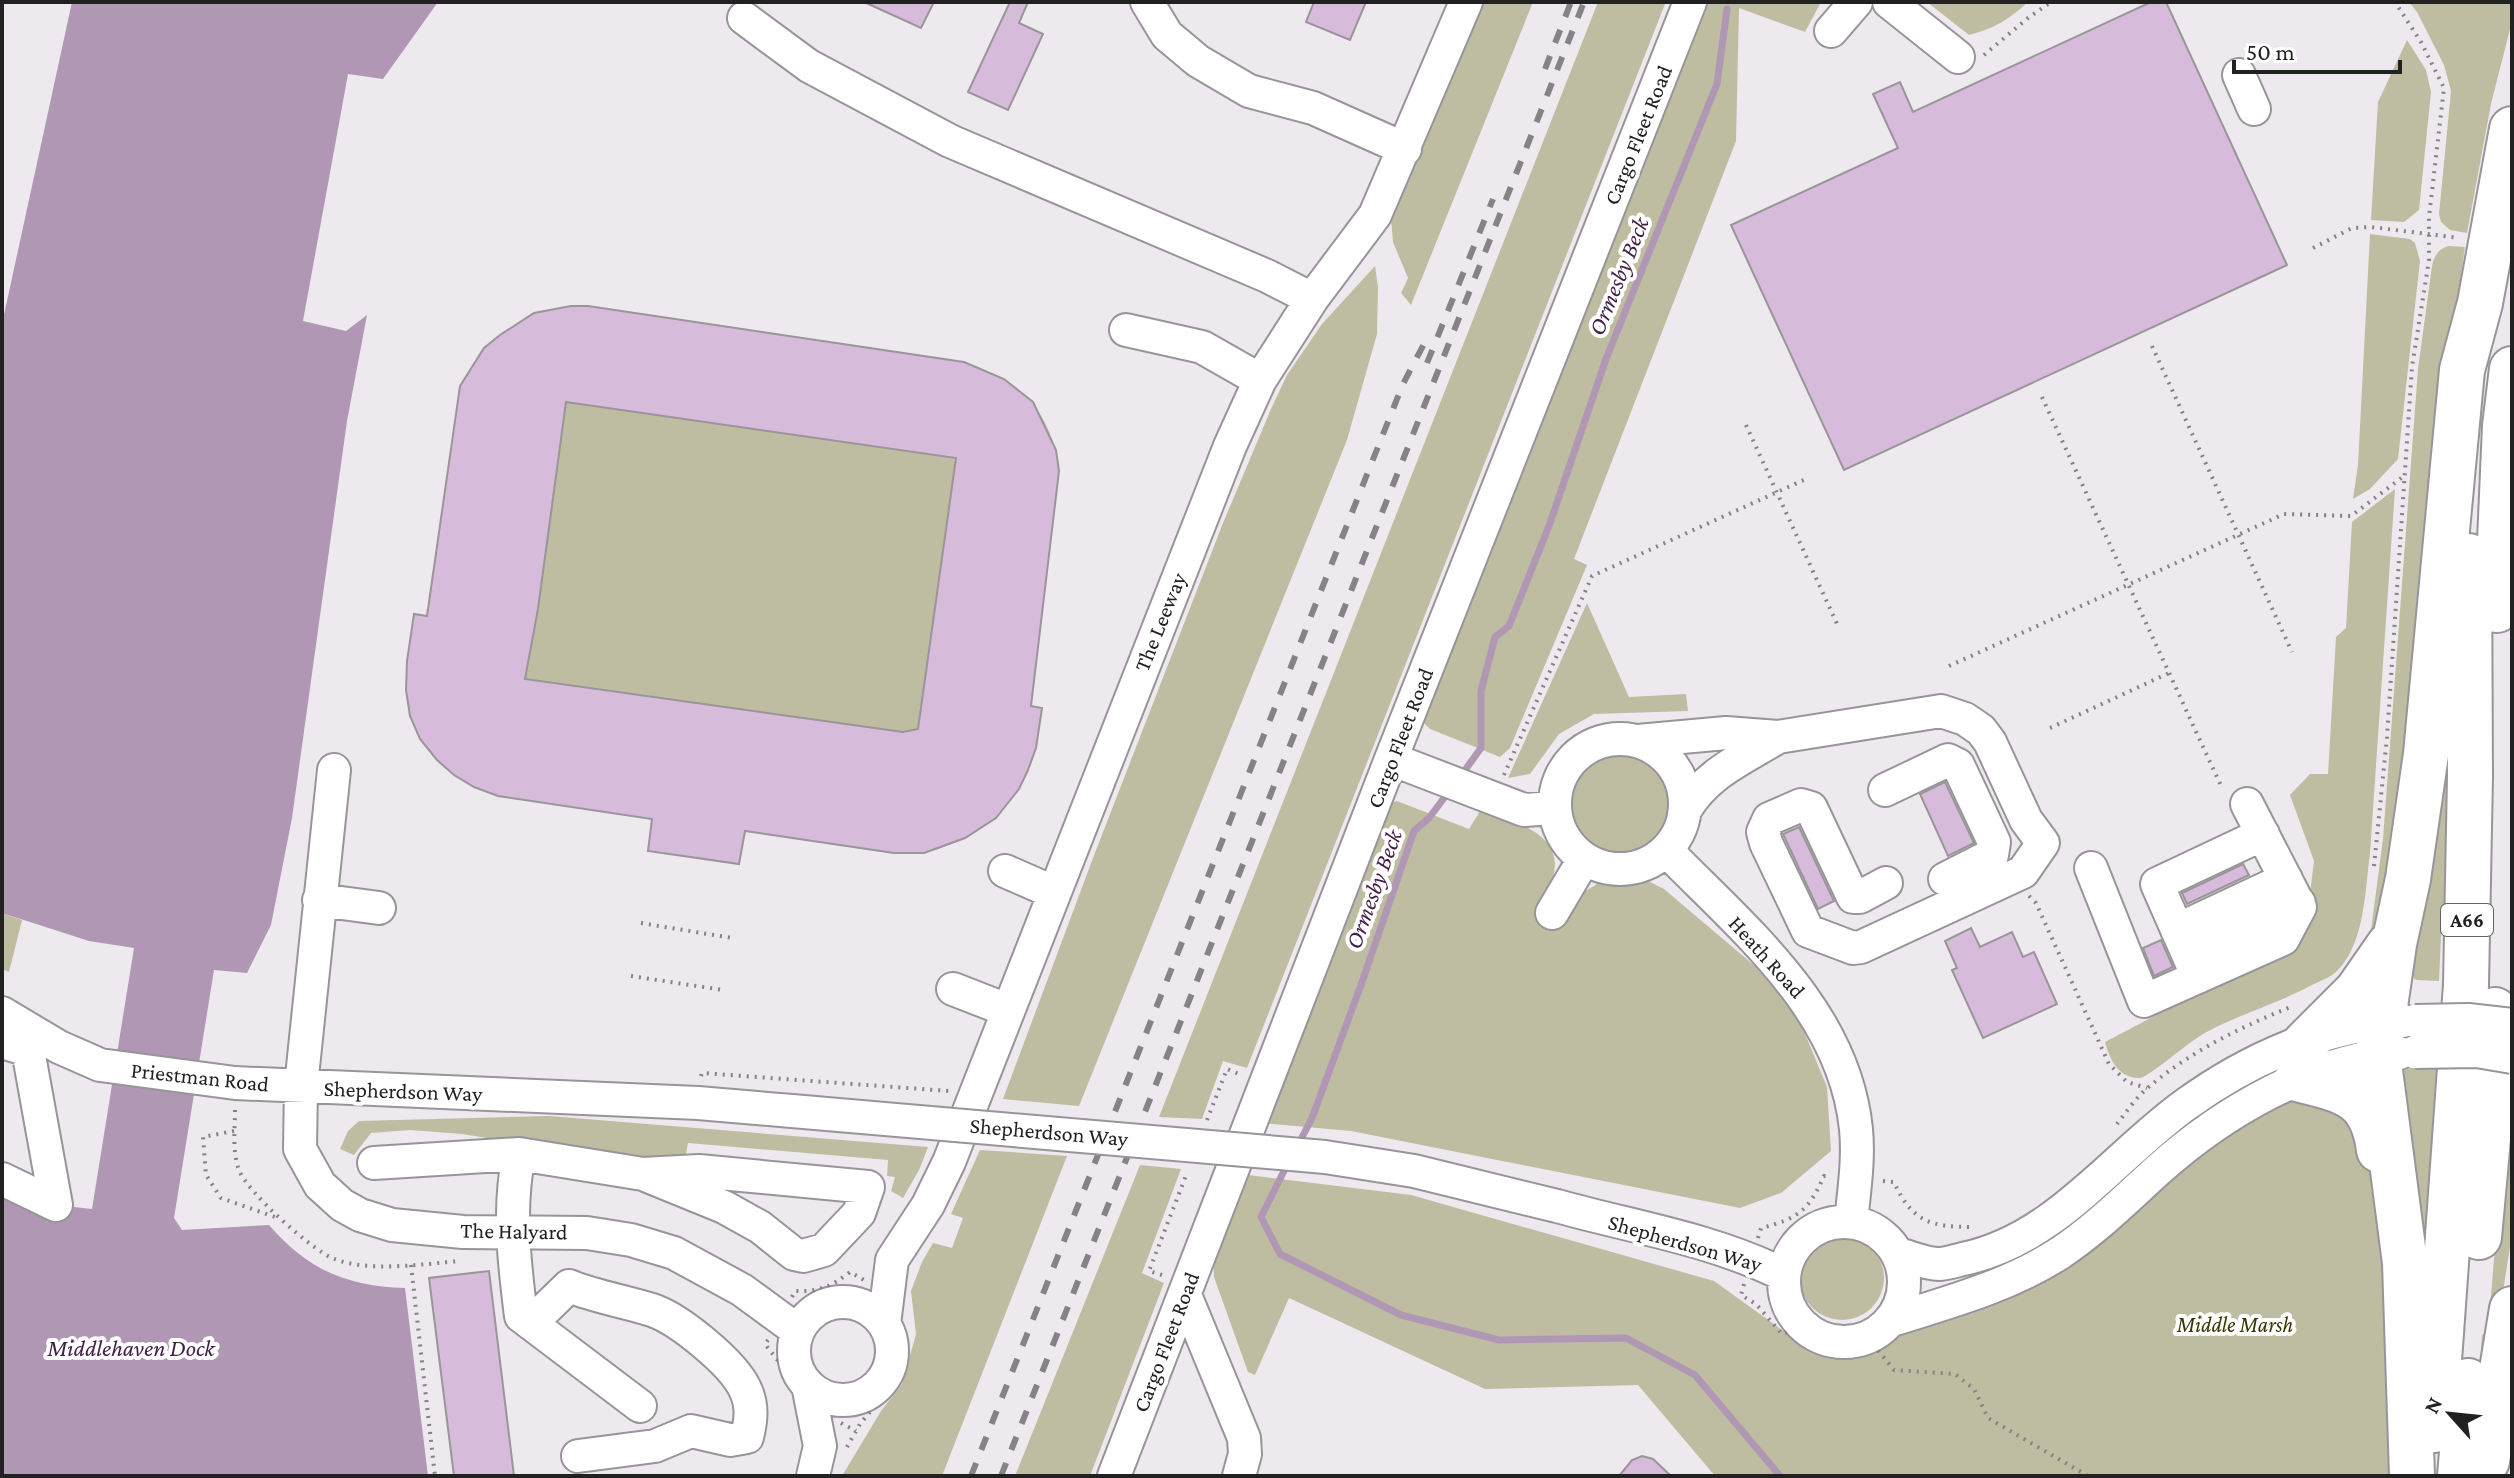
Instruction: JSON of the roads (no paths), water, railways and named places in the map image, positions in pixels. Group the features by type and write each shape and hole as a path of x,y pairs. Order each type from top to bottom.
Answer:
{"highway":[{"name":"A66","path":"2412,1476 2405,1263 2397,1216 2396,935 2408,879 2426,754 2462,370 2480,303 2512,129"},
{"name":"A66","path":"2430,1476 2466,985 2470,776 2469,514 2480,303"},
{"name":"A66","path":"2460,1476 2492,1095 2499,891 2497,586 2505,426 2512,369"},
{"name":"A66","path":"2505,426 2512,500"},
{"path":"2396,935 2357,991 2301,1061 2353,1098 2372,1118 2377,1132 2384,1192 2397,1216"},
{"path":"2485,1476 2512,1309"}],"street":[{"path":"1147,2 1167,35 1198,61 1249,91 1313,108 1405,149"},
{"name":"Cargo Fleet Road","path":"1114,1476 1185,1295 1404,764 1690,2"},
{"path":"1831,31 1856,2"},
{"path":"1889,2 1958,57"},
{"name":"The Leeway","path":"837,1302 892,1260 928,1205 949,1162 1230,446 1260,380 1312,299 1375,215 1405,149 1455,9"},
{"path":"744,18 809,66 950,141 1267,276 1312,299"},
{"path":"2239,75 2254,109"},
{"path":"1126,330 1202,347 1260,380"},
{"path":"1778,737 1718,771 1696,791 1685,810 1679,832 1666,850 1648,863 1627,870 1604,868 1584,859 1569,845 1559,828 1555,808 1558,783 1571,761 1590,746 1614,739 1638,741 1726,733 1778,737 1941,711 1965,719 1981,730 1990,742 2026,820 2043,843 2023,872 1853,948 1808,931 1766,843 1763,832 1769,819 1801,805 1811,808 1853,897 1860,897 1886,883"},
{"path":"1638,741 1658,751 1674,767 1684,788 1685,810"},
{"path":"1885,790 1948,760 1958,765 1994,842 1992,855 1945,879"},
{"path":"1404,764 1524,810 1555,808"},
{"name":"The Halyard","path":"334,770 301,1086 300,1149 320,1185 342,1205 374,1221 392,1225 463,1232 587,1233 631,1240 674,1253 742,1290 798,1331"},
{"path":"2182,942 2283,939 2300,907 2267,842 2235,796"},
{"path":"2182,942 2157,884 2267,842"},
{"name":"Heath Road","path":"1666,850 1785,972 1808,1003 1834,1051 1855,1126 1851,1222"},
{"path":"1552,913 1584,859"},
{"path":"1005,871 1053,892"},
{"path":"2097,882 2144,1001 2182,942 2292,891"},
{"path":"319,900 379,908"},
{"path":"953,989 1007,1010"},
{"path":"2398,1038 2468,1020 2512,1025"},
{"path":"2,1023 28,1050 56,1205 2,1179"},
{"name":"Priestman Road","path":"2,1023 100,1065 235,1083 301,1086"},
{"path":"1880,1329 2012,1278 2060,1253 2109,1216 2160,1168 2218,1122 2345,1029 2512,1057"},
{"path":"1898,1254 1940,1264 2002,1248 2045,1224 2140,1142 2212,1087 2238,1071 2301,1061"},
{"name":"Shepherdson Way","path":"301,1086 698,1103 1325,1157 1414,1171 1557,1206 1701,1243 1752,1259 1782,1274"},
{"path":"519,1154 513,1187 512,1231 521,1316 640,1406"},
{"path":"374,1163 519,1154 643,1174 699,1171 868,1187 859,1213 824,1250 803,1256 794,1254 760,1227 724,1207 643,1174"},
{"name":"Shepherdson Way","path":"1851,1222 1836,1221 1812,1230 1797,1243 1786,1260 1782,1274 1789,1309 1803,1328 1821,1339 1846,1344 1880,1329"},
{"path":"1851,1222 1870,1227 1887,1239 1898,1254 1904,1274 1901,1304 1880,1329"},
{"name":"The Leeway","path":"892,1260 894,1331"},
{"path":"531,1323 569,1286 593,1296 655,1311 713,1349 745,1389 752,1417 747,1437 730,1440 691,1431 655,1446 578,1456"},
{"path":"1185,1295 1244,1438 1245,1454 1239,1476"},
{"path":"837,1302 854,1302 870,1309 894,1331 890,1336 893,1353 889,1369 880,1384 850,1400 819,1394 799,1373 794,1345 798,1331 807,1317 821,1307 837,1302"},
{"path":"808,1385 825,1458"},
{"path":"825,1458 861,1396"}],"water":[{"name":"Middlehaven Dock","path":"72,2 438,2 383,79 348,74 303,321 346,331 367,315 347,421 292,818 271,925 247,973 214,970 174,1218 182,1230 269,1225 298,1254 330,1273 364,1284 405,1288 428,1476 2,1476 2,1179 55,1205 92,1209 134,948 89,941 2,913 2,324"}],"waterway":[{"name":"Ormesby Beck","path":"1460,777 1481,748 1481,691 1495,637 1509,626 1549,526 1606,359 1717,84 1727,9"},
{"name":"Ormesby Beck","path":"1297,1147 1312,1118 1414,831 1429,818 1450,790"},
{"name":"Ormesby Beck","path":"1289,1161 1261,1217 1280,1254 1401,1315 1499,1340 1626,1338 1695,1375 1780,1476"}],"railway":[{"path":"1545,69 1571,2"},
{"path":"1001,1476 1584,2"},
{"path":"1427,363 1493,199"},
{"path":"971,1476 1403,384 1426,340"}],"park label":[{"name":"Middle Marsh","path":"2235,1324"}]}
